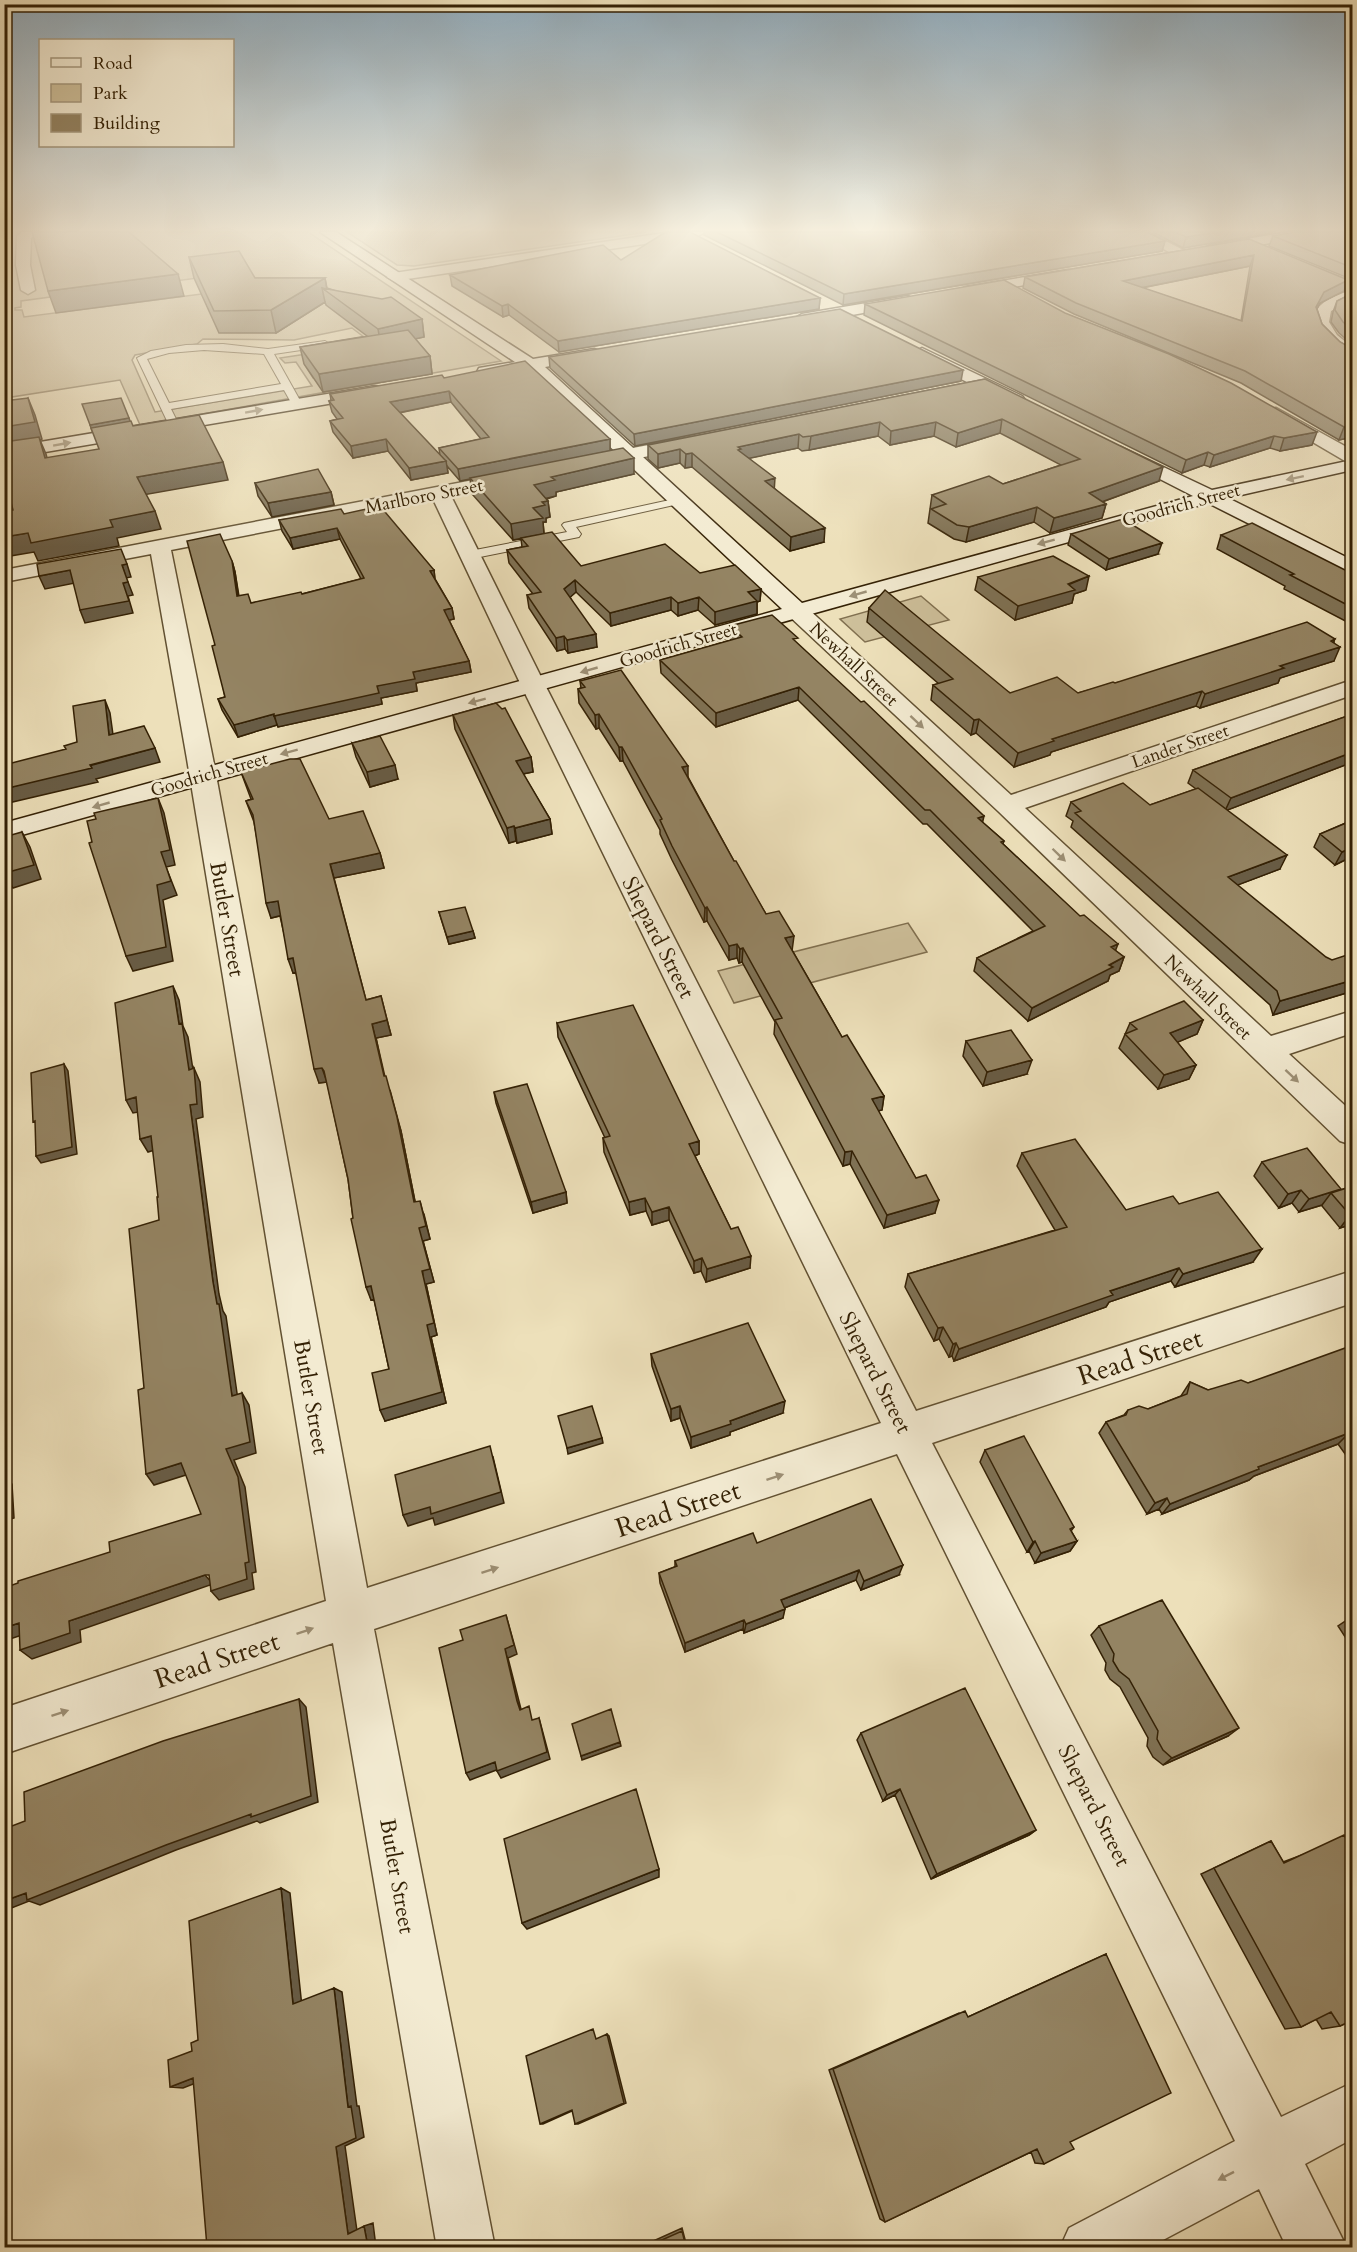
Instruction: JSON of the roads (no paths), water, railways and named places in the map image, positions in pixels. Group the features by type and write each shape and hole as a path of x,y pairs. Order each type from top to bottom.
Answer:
{"street":[{"name":"Newhall Street","path":"486,337 541,372 1007,805 1353,1132"},
{"path":"1330,337 1353,356"},
{"path":"905,344 1027,405"},
{"path":"467,375 613,351"},
{"path":"953,392 985,384"},
{"path":"4,454 387,389"},
{"path":"1265,407 1353,457"},
{"path":"577,465 714,438"},
{"path":"1101,442 1353,568"},
{"name":"Goodrich Street","path":"4,832 1209,496 1353,465"},
{"name":"Marlboro Street","path":"4,576 531,474"},
{"name":"Shepard Street","path":"440,493 533,685 1318,2247"},
{"name":"Butler Street","path":"160,547 203,776 350,1615 466,2247"},
{"name":"Lander Street","path":"1007,805 1353,687"},
{"path":"1264,1050 1353,1023"},
{"name":"Read Street","path":"4,1731 350,1615 1353,1287"},
{"path":"1089,2247 1353,2110"}],"lane":[{"path":"174,425 142,358 195,348 247,347 268,352 333,342"},
{"path":"268,352 297,404"},
{"path":"165,407 287,386"},
{"path":"636,497 646,507"},
{"path":"568,525 679,501"},
{"path":"470,555 575,534 558,514"}]}
